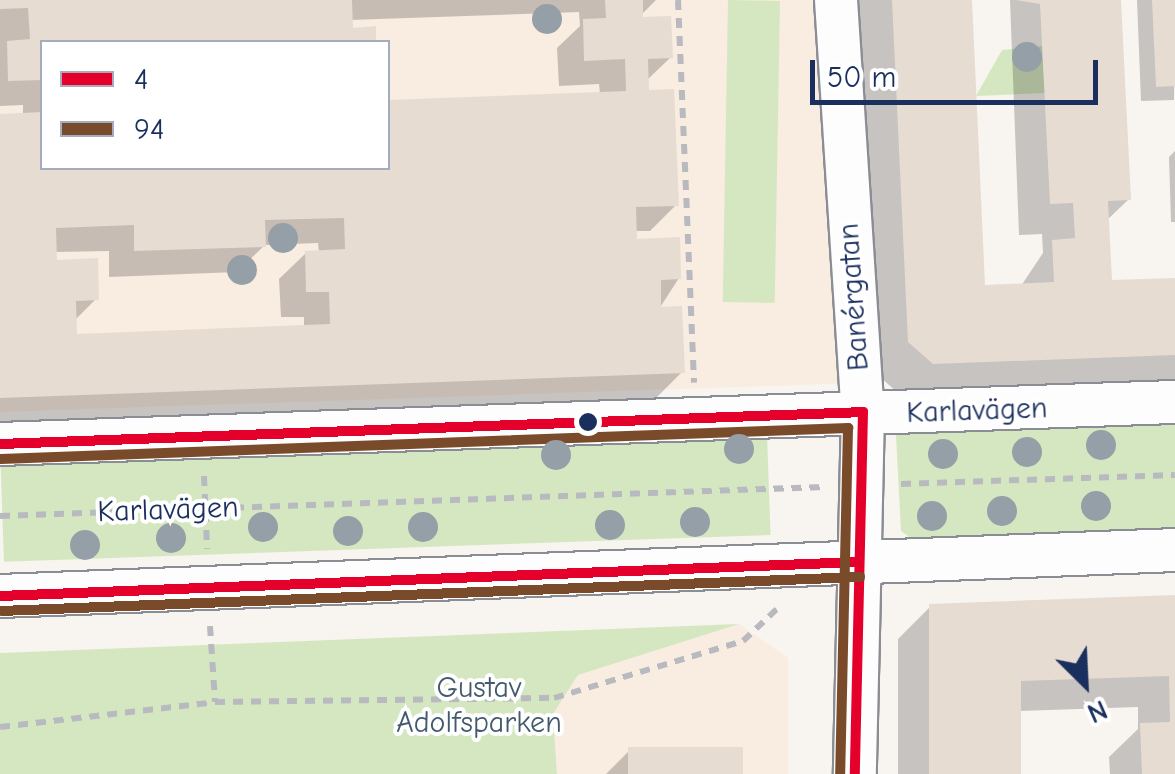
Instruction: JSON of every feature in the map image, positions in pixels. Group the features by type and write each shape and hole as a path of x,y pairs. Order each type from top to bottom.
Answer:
{"street":[{"name":"Banérgatan","path":"836,0 862,412 855,774"},
{"name":"Karlavägen","path":"0,444 1175,402"},
{"path":"0,596 1175,550"}],"path":[{"path":"678,0 694,384"},
{"path":"202,438 215,702"},
{"name":"Karlavägen","path":"0,516 1175,475"},
{"path":"0,728 215,702 554,698 743,641 787,599"}],"shaded area":[{"path":"0,0 837,0 855,383 0,412"},
{"path":"739,624 788,658 788,774 557,774 553,714 578,675"}],"green space":[{"path":"728,0 780,1 775,303 723,302"},
{"path":"1042,46 1045,93 976,96 1002,50"},
{"path":"1175,416 1175,532 915,541 901,531 896,435 908,426"},
{"path":"767,434 771,535 4,562 0,461"},
{"name":"Gustav Adolfsparken","path":"739,624 578,675 553,714 557,774 0,774 0,653"}],"building":[{"path":"0,0 352,0 353,28 376,26 376,40 40,40 40,80 8,81 7,41 30,39 28,8 0,9"},
{"path":"605,0 643,0 643,17 671,16 673,58 648,59 649,90 674,89 679,206 636,207 637,239 680,237 681,279 661,280 661,307 682,306 685,373 0,398 0,114 40,112 40,170 390,170 390,100 626,91 625,59 584,61 583,19 606,18","holes":["344,218 345,249 305,251 306,292 329,292 330,324 77,334 76,301 99,300 98,258 57,260 56,228 134,225 134,251 266,247 265,220"]},
{"path":"892,0 972,0 985,285 1054,282 1052,240 1075,238 1073,203 1050,204 1040,4 1016,0 1121,0 1131,200 1108,201 1112,280 1175,278 1175,355 933,364 908,342"},
{"path":"1152,0 1175,0 1175,86 1156,87"},
{"path":"1175,595 1175,774 1142,774 1140,723 1170,722 1169,676 1021,681 1021,774 929,774 929,604"},
{"path":"628,747 743,747 743,774 628,774"}],"transit line":[{"name":"4","path":"0,444 863,412 855,774"},
{"name":"94","path":"1,459 848,428 840,774"},
{"name":"4","path":"0,596 859,562"},
{"name":"94","path":"1,611 860,577"}]}
